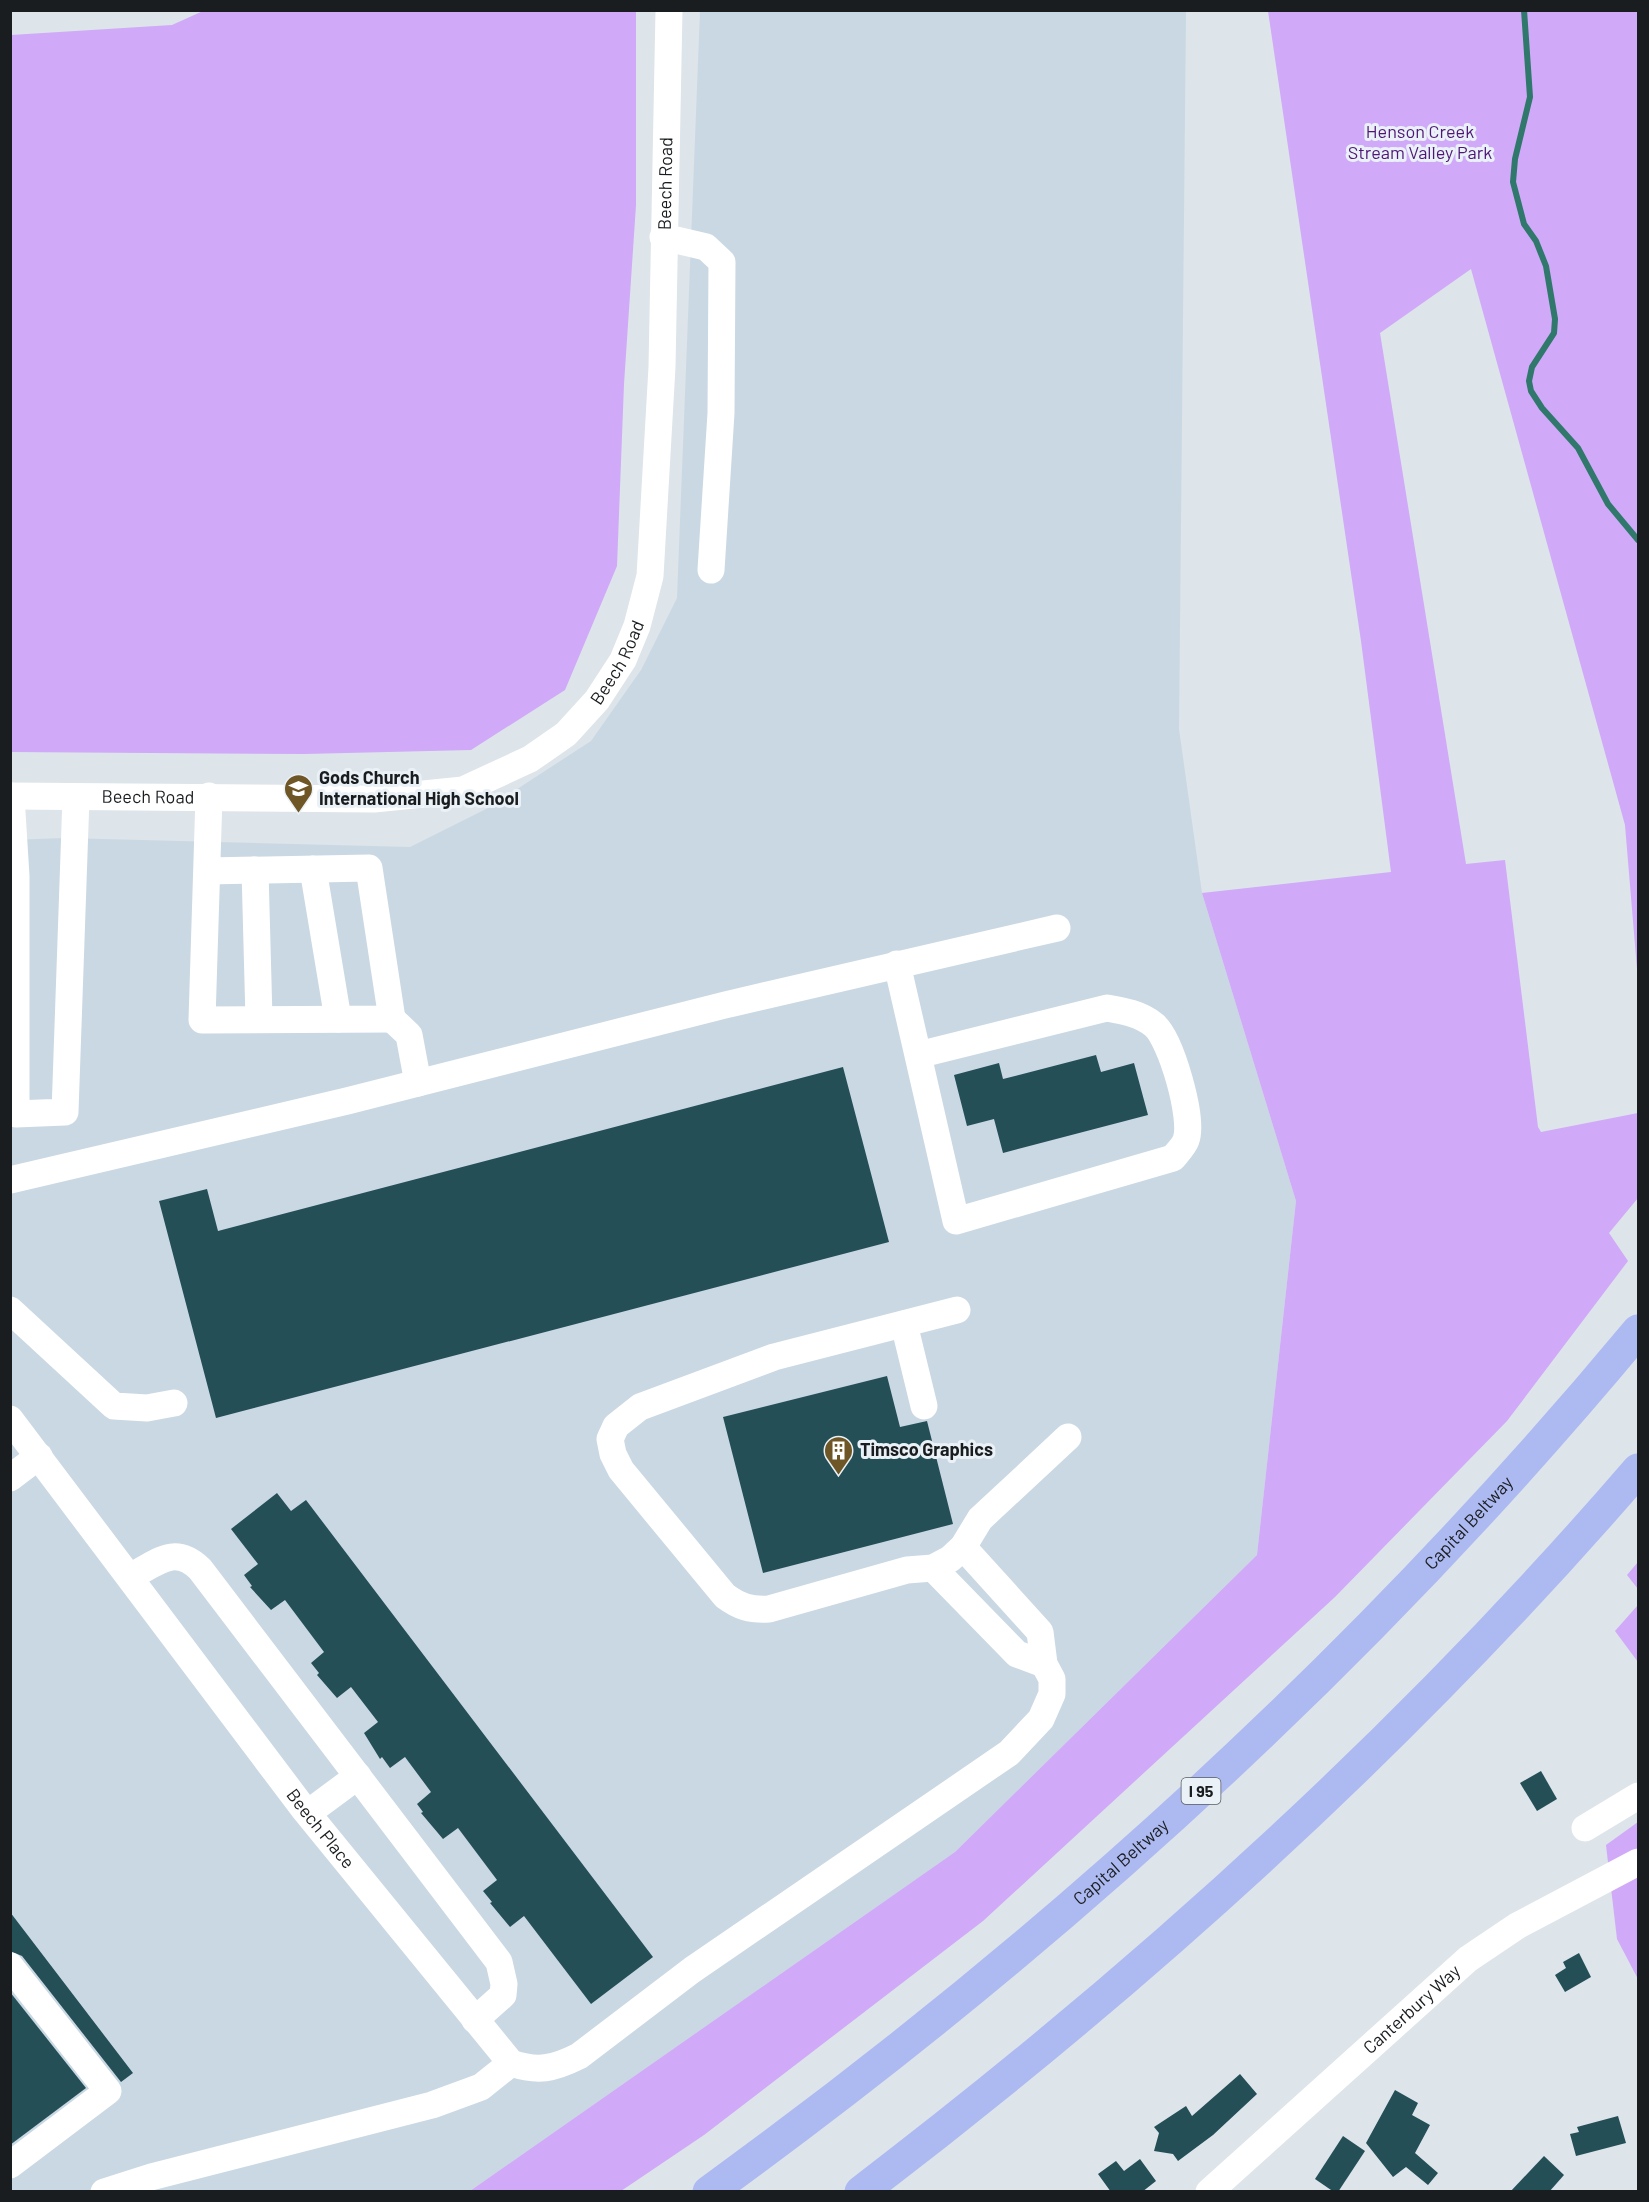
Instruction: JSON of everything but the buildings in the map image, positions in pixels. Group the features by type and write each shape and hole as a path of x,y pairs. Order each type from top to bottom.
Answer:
{"highway":[{"name":"Capital Beltway","path":"710,2192 891,2055 1004,1965 1223,1772 1354,1644 1466,1527 1577,1404 1638,1331"},
{"path":"861,2192 1062,2033 1173,1938 1282,1839 1438,1686 1529,1592 1638,1470"}],"street":[{"name":"Beech Road","path":"11,796 374,799 463,790 530,759 566,734 597,700 623,660 634,635 650,576 662,367 669,10"},
{"path":"663,237 706,247 722,262 721,413 711,570"},
{"path":"11,796 16,876 16,1114 65,1112 76,797"},
{"path":"209,796 202,1020 392,1019"},
{"path":"207,871 369,868 392,1019 409,1035 418,1083"},
{"path":"313,869 338,1019"},
{"path":"255,870 259,1019"},
{"path":"10,1180 418,1083 897,963 1057,928"},
{"path":"897,963 918,1055 956,1221 1173,1158 1186,1140 1188,1119 1167,1041 1155,1026 1134,1013 1107,1008 918,1055"},
{"path":"10,1310 114,1406 147,1408 174,1403"},
{"path":"957,1310 774,1357 640,1407 616,1426 610,1439 613,1454 621,1470 707,1576 725,1596 738,1606 753,1610 769,1609 907,1570 933,1568 950,1559 963,1547 980,1520 1068,1437"},
{"path":"904,1324 924,1406"},
{"name":"Beech Place","path":"12,1424 39,1456 308,1813 511,2063"},
{"path":"10,1478 39,1456"},
{"path":"104,2192 151,2177 432,2105 481,2087 511,2063 531,2070 560,2066 579,2056 692,1970 1009,1753 1041,1719 1052,1694 1052,1679 1044,1664 1040,1632 963,1547"},
{"path":"130,1577 172,1555 188,1558 200,1569 499,1962 504,1984 503,1995 475,2020"},
{"path":"933,1568 1017,1654 1044,1664"},
{"path":"308,1813 358,1776"},
{"path":"1585,1828 1638,1796"},
{"name":"Canterbury Way","path":"1209,2192 1468,1959 1518,1926 1638,1862"},
{"path":"10,1966 108,2091 10,2164"}],"shaded area":[{"path":"700,11 1186,11 1179,729 1202,893 1296,1201 1257,1555 955,1852 470,2191 11,2191 10,840 64,838 410,847 488,808 591,741 641,670 677,598"}],"green space":[{"path":"203,11 636,11 636,205 624,384 617,566 565,690 471,750 304,754 11,752 11,35 172,25"},
{"name":"Henson Creek Stream Valley Park","path":"1268,11 1638,11 1638,981 1625,825 1471,269 1380,333 1466,864 1505,860 1538,1127 1541,1132 1638,1113 1638,1198 1609,1233 1628,1261 1507,1421 1335,1597 983,1921 704,2135 621,2191 470,2191 955,1852 1257,1555 1296,1201 1202,893 1391,872 1361,641"},
{"path":"1638,1562 1638,1589 1627,1575"},
{"path":"1638,1605 1638,1662 1615,1631"},
{"path":"1638,1822 1638,1979 1617,1939 1606,1845"}],"waterway":[{"path":"1524,10 1530,97 1515,159 1513,182 1524,224 1536,241 1546,266 1555,319 1554,333 1532,367 1529,381 1531,391 1542,408 1578,448 1608,504 1638,540"}],"place":[{"name":"Gods Church International High School","path":"298,814"},
{"name":"Timsco Graphics","path":"839,1476"}]}
